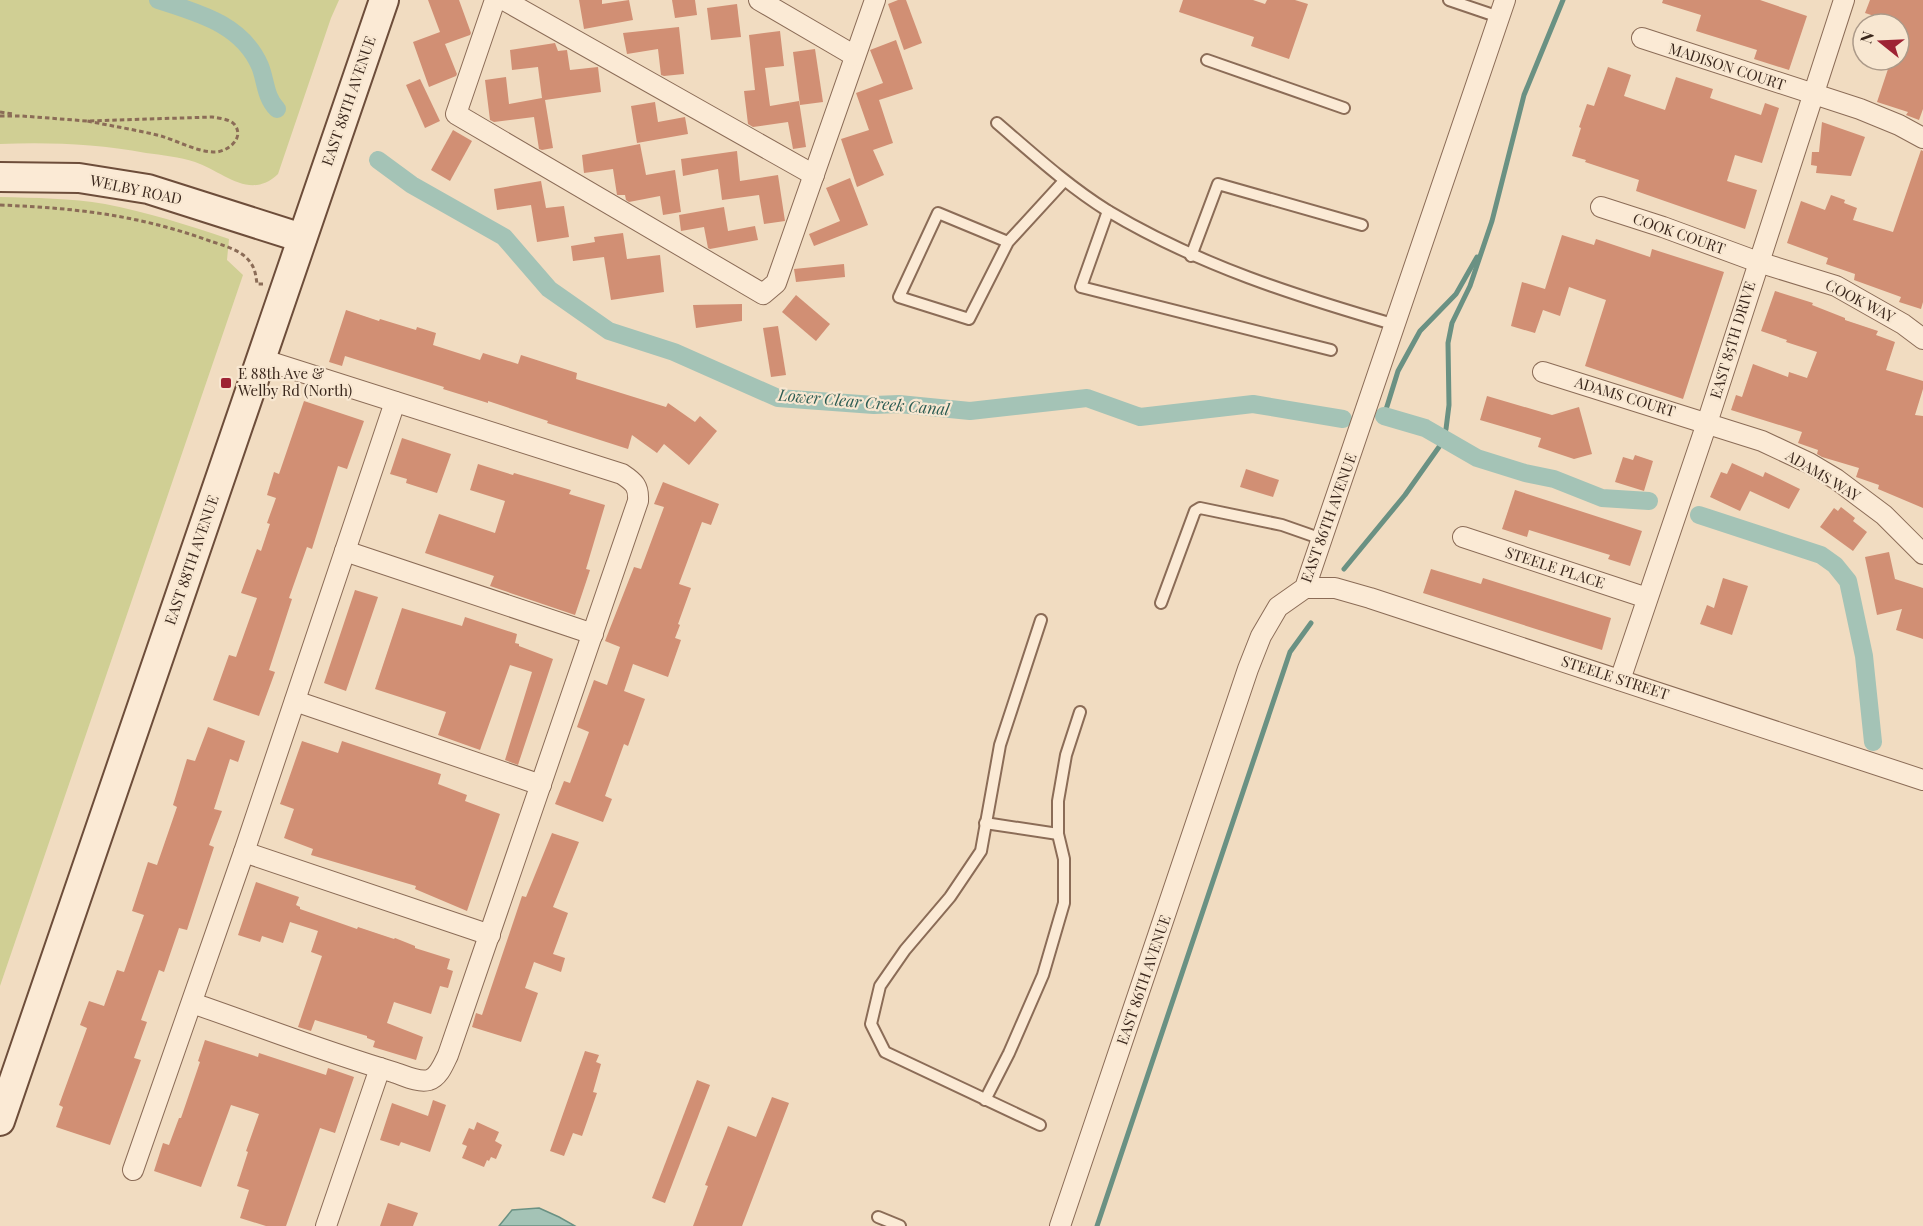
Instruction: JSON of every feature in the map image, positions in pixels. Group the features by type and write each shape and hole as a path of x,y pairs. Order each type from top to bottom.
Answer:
{"main road":[{"name":"EAST 88TH AVENUE","path":"0,1121 384,0"},
{"name":"WELBY ROAD","path":"0,177 79,178 148,189 302,238"}],"street":[{"path":"495,0 456,114 763,294 776,283 875,0"},
{"path":"504,0 814,176"},
{"path":"759,0 855,56"},
{"name":"EAST 85TH DRIVE","path":"1620,680 1707,423 1844,0"},
{"name":"EAST 86TH AVENUE","path":"1060,1226 1248,669 1261,636 1278,607 1305,588 1502,9"},
{"name":"MADISON COURT","path":"1642,38 1860,109 1923,138"},
{"name":"COOK COURT","path":"1600,207 1663,227 1758,262"},
{"name":"COOK WAY","path":"1758,262 1836,286 1903,324 1923,339"},
{"path":"192,1003 421,1080 428,1080 441,1069 490,935 638,501 639,491 632,480 621,474 261,359"},
{"name":"ADAMS COURT","path":"1543,372 1707,423"},
{"path":"133,1170 244,852 395,402"},
{"name":"ADAMS WAY","path":"1707,423 1762,441 1818,469 1884,515 1923,554"},
{"name":"STEELE PLACE","path":"1463,537 1647,598"},
{"path":"345,551 593,634"},
{"name":"STEELE STREET","path":"1305,588 1335,588 1923,780"},
{"path":"295,701 542,785"},
{"path":"244,852 490,935"},
{"path":"326,1226 380,1068"}],"lane":[{"path":"1449,0 1502,9"},
{"path":"1207,60 1344,108"},
{"path":"997,123 1064,181 1108,211 1191,256 1299,297 1396,325"},
{"path":"1008,242 938,213 898,297 969,319 1008,242 1064,181"},
{"path":"1191,256 1218,184 1362,225"},
{"path":"1108,211 1081,287 1331,351"},
{"path":"1161,603 1195,511 1200,508 1282,525 1322,539"},
{"path":"1040,1125 885,1052 871,1024 880,986 905,950 950,897 981,851 1000,746 1041,620"},
{"path":"985,1100 1009,1053 1042,975 1064,903 1064,859 1058,834 1058,801 1066,755 1080,712"},
{"path":"985,824 1058,834"},
{"path":"878,1216 900,1226"}],"path":[{"path":"0,114 87,121 212,117 229,121 237,130 233,145 227,151 214,152 158,135 87,121"},
{"path":"0,205 84,210 144,220 186,232 242,254 251,262 257,284 286,286"}],"shaded area":[{"path":"0,0 339,0 278,174 268,182 247,185 206,166 171,156 91,146 0,144"},
{"path":"0,197 66,199 105,204 198,229 229,239 227,260 243,275 0,986"},
{"path":"539,1208 575,1226 499,1226 512,1210"}],"building":[{"path":"428,0 459,0 471,33 445,44 456,76 429,87 413,42 440,32"},
{"path":"579,0 602,0 602,4 629,0 633,20 584,29"},
{"path":"672,0 695,0 697,15 675,18"},
{"path":"906,0 922,43 904,50 888,4"},
{"path":"1183,0 1253,0 1265,4 1267,0 1295,0 1308,4 1289,59 1251,46 1254,37 1179,12"},
{"path":"1663,0 1760,0 1807,16 1789,70 1754,59 1757,50 1696,31 1701,15 1662,3"},
{"path":"1870,0 1923,0 1923,109 1919,120 1906,115 1908,112 1877,102 1887,72 1911,72 1911,12 1865,12"},
{"path":"737,4 741,37 711,40 707,8"},
{"path":"679,27 684,74 661,75 658,49 627,54 623,33"},
{"path":"780,31 784,66 765,68 770,106 799,101 806,147 793,149 788,122 753,127 748,124 744,91 755,90 749,35"},
{"path":"896,40 913,89 879,100 893,143 873,150 884,175 857,187 841,139 869,130 856,93 883,83 870,50"},
{"path":"555,43 558,51 567,50 570,70 598,67 601,92 545,100 553,148 542,150 539,149 534,117 494,122 490,120 485,80 506,77 509,104 542,98 538,67 512,70 510,50"},
{"path":"815,49 823,102 800,105 793,52"},
{"path":"1608,67 1631,75 1624,96 1665,110 1676,77 1713,89 1710,98 1761,115 1765,103 1779,108 1762,163 1735,155 1727,181 1757,190 1745,229 1636,191 1639,180 1572,156 1587,104 1594,106"},
{"path":"420,79 440,121 425,128 406,85"},
{"path":"655,102 658,122 685,117 688,134 637,143 631,106"},
{"path":"1822,122 1865,137 1851,176 1816,173 1817,166 1811,165 1812,152 1819,152"},
{"path":"453,130 472,141 450,181 431,170"},
{"path":"640,144 646,175 675,170 681,212 663,215 660,196 629,202 625,195 617,195 613,169 584,173 582,155"},
{"path":"1921,150 1923,151 1923,302 1921,309 1899,302 1901,297 1854,280 1855,274 1826,264 1828,258 1787,243 1801,201 1825,210 1831,195 1857,208 1853,220 1893,232"},
{"path":"737,151 740,181 778,175 785,221 764,224 759,195 722,200 718,169 683,176 681,159"},
{"path":"850,178 868,225 814,246 809,234 840,221 826,188"},
{"path":"541,181 546,208 564,206 569,237 537,242 531,205 497,210 494,189"},
{"path":"724,207 728,231 755,226 758,240 710,249 704,227 681,231 679,215"},
{"path":"623,233 627,259 660,255 664,292 611,300 604,257 573,261 571,246 595,242 594,237"},
{"path":"1562,235 1594,245 1596,239 1650,257 1652,249 1724,272 1683,399 1585,366 1606,300 1569,287 1560,316 1543,310 1535,333 1511,326 1522,282 1545,289"},
{"path":"844,264 845,277 796,282 794,269"},
{"path":"1775,291 1813,303 1812,305 1845,318 1845,320 1878,331 1876,335 1895,342 1886,370 1923,381 1923,389 1915,415 1923,416 1923,508 1878,489 1879,485 1856,477 1859,468 1822,457 1817,454 1818,450 1798,443 1802,432 1731,410 1736,395 1742,397 1753,364 1788,377 1789,372 1807,378 1817,352 1761,331"},
{"path":"796,295 830,324 816,341 782,312"},
{"path":"742,304 742,321 696,328 693,305"},
{"path":"346,310 379,321 380,319 416,330 417,327 436,333 433,345 480,360 483,353 518,364 521,355 577,373 576,379 666,407 668,403 695,422 700,416 717,431 689,465 664,444 657,453 632,435 628,449 488,401 488,403 443,389 444,387 345,356 342,366 329,362"},
{"path":"778,326 786,375 771,377 763,328"},
{"path":"1487,396 1552,415 1579,407 1592,454 1574,459 1538,447 1541,438 1480,420"},
{"path":"304,401 364,421 347,469 338,466 312,549 307,547 289,598 292,599 269,670 275,672 259,716 213,700 229,655 236,657 257,598 241,593 257,549 261,551 270,524 267,523 276,498 267,495 274,472 279,474"},
{"path":"402,438 451,454 437,493 406,483 407,479 390,474"},
{"path":"1635,455 1653,461 1644,491 1615,482 1623,457 1633,460"},
{"path":"1732,463 1763,477 1765,472 1800,489 1789,509 1750,491 1740,511 1710,497 1721,472 1727,474"},
{"path":"478,464 571,490 569,494 605,505 586,569 590,570 575,615 490,586 494,576 425,553 439,514 495,533 505,501 470,490"},
{"path":"1246,469 1279,480 1273,497 1240,487"},
{"path":"663,482 719,504 711,525 702,522 679,584 691,588 678,624 680,625 675,638 681,640 668,677 633,664 624,691 645,699 628,746 624,744 605,796 612,799 603,822 555,804 564,781 570,783 589,732 577,727 594,680 607,685 620,647 605,641 634,567 641,569 664,507 654,504"},
{"path":"1515,490 1642,531 1630,566 1608,559 1610,555 1529,530 1527,537 1502,529"},
{"path":"1841,507 1867,532 1853,551 1820,527 1834,508 1838,511"},
{"path":"1889,552 1895,579 1923,588 1923,639 1896,630 1902,609 1877,615 1865,557"},
{"path":"1431,569 1481,584 1483,578 1611,618 1602,650 1423,593"},
{"path":"1723,578 1748,586 1732,635 1700,624 1707,605 1714,608"},
{"path":"355,590 378,597 346,691 324,683"},
{"path":"402,608 462,626 465,617 517,634 515,643 519,646 553,659 518,765 505,760 532,672 510,665 480,750 438,735 446,712 375,689"},
{"path":"208,727 245,741 238,762 230,759 214,809 222,811 209,845 214,847 187,930 179,928 164,972 159,970 141,1020 147,1022 134,1058 141,1060 110,1145 56,1127 63,1107 59,1105 87,1028 80,1025 89,1001 104,1006 117,970 124,972 144,915 132,911 148,862 157,865 177,807 173,805 187,759 195,761"},
{"path":"302,741 338,753 342,741 441,774 438,784 467,795 465,801 500,814 467,911 415,889 416,886 311,855 313,849 284,838 294,809 280,804"},
{"path":"552,833 579,842 553,907 568,913 553,954 565,958 561,972 534,962 525,988 538,993 521,1042 472,1027 476,1013 482,1015 522,896 526,897"},
{"path":"256,882 299,897 296,905 300,909 357,929 358,927 395,938 415,948 450,959 447,969 453,971 448,988 440,986 431,1014 394,1002 387,1023 423,1037 416,1060 373,1047 375,1041 367,1036 315,1020 311,1031 298,1027 322,956 311,952 318,931 290,922 283,943 262,936 260,942 238,935"},
{"path":"205,1040 258,1057 259,1053 326,1075 328,1068 354,1077 335,1133 320,1128 286,1226 266,1226 240,1218 249,1190 237,1186 259,1114 231,1105 201,1187 154,1171 163,1143 169,1145 179,1118 181,1118"},
{"path":"585,1051 599,1055 596,1062 601,1064 593,1092 597,1093 582,1136 573,1133 564,1156 550,1151"},
{"path":"697,1080 710,1085 665,1203 652,1198"},
{"path":"772,1097 789,1103 742,1226 693,1226 708,1186 705,1185 728,1126 756,1137"},
{"path":"433,1100 446,1105 430,1152 401,1142 399,1146 380,1140 392,1103 428,1116"},
{"path":"477,1122 499,1132 495,1141 502,1145 496,1159 491,1157 484,1167 462,1158 467,1146 462,1144 469,1128 474,1130"},
{"path":"388,1203 418,1213 413,1226 380,1226"}],"waterway":[{"name":"Lower Clear Creek Canal","path":"158,0 217,22 242,40 260,66 268,94 277,109"},
{"path":"1344,569 1405,495 1439,447 1446,429 1449,405 1448,343 1452,323 1470,286 1492,221 1524,95 1563,0"},
{"name":"Lower Clear Creek Canal","path":"378,160 412,185 504,237 549,289 609,331 674,352 778,398 874,405 899,404 970,411 1087,398 1140,417 1253,404 1343,419"},
{"path":"1384,416 1398,371 1420,331 1456,294 1477,257"},
{"name":"Lower Clear Creek Canal","path":"1384,416 1425,428 1477,458 1525,473 1554,479 1602,498 1649,501"},
{"name":"Lower Clear Creek Canal","path":"1699,515 1821,555 1835,565 1848,581 1864,656 1873,742"},
{"path":"1097,1226 1290,652 1311,623"}],"place":[{"name":"E 88th Ave & Welby Rd (North)","path":"226,383"}]}
